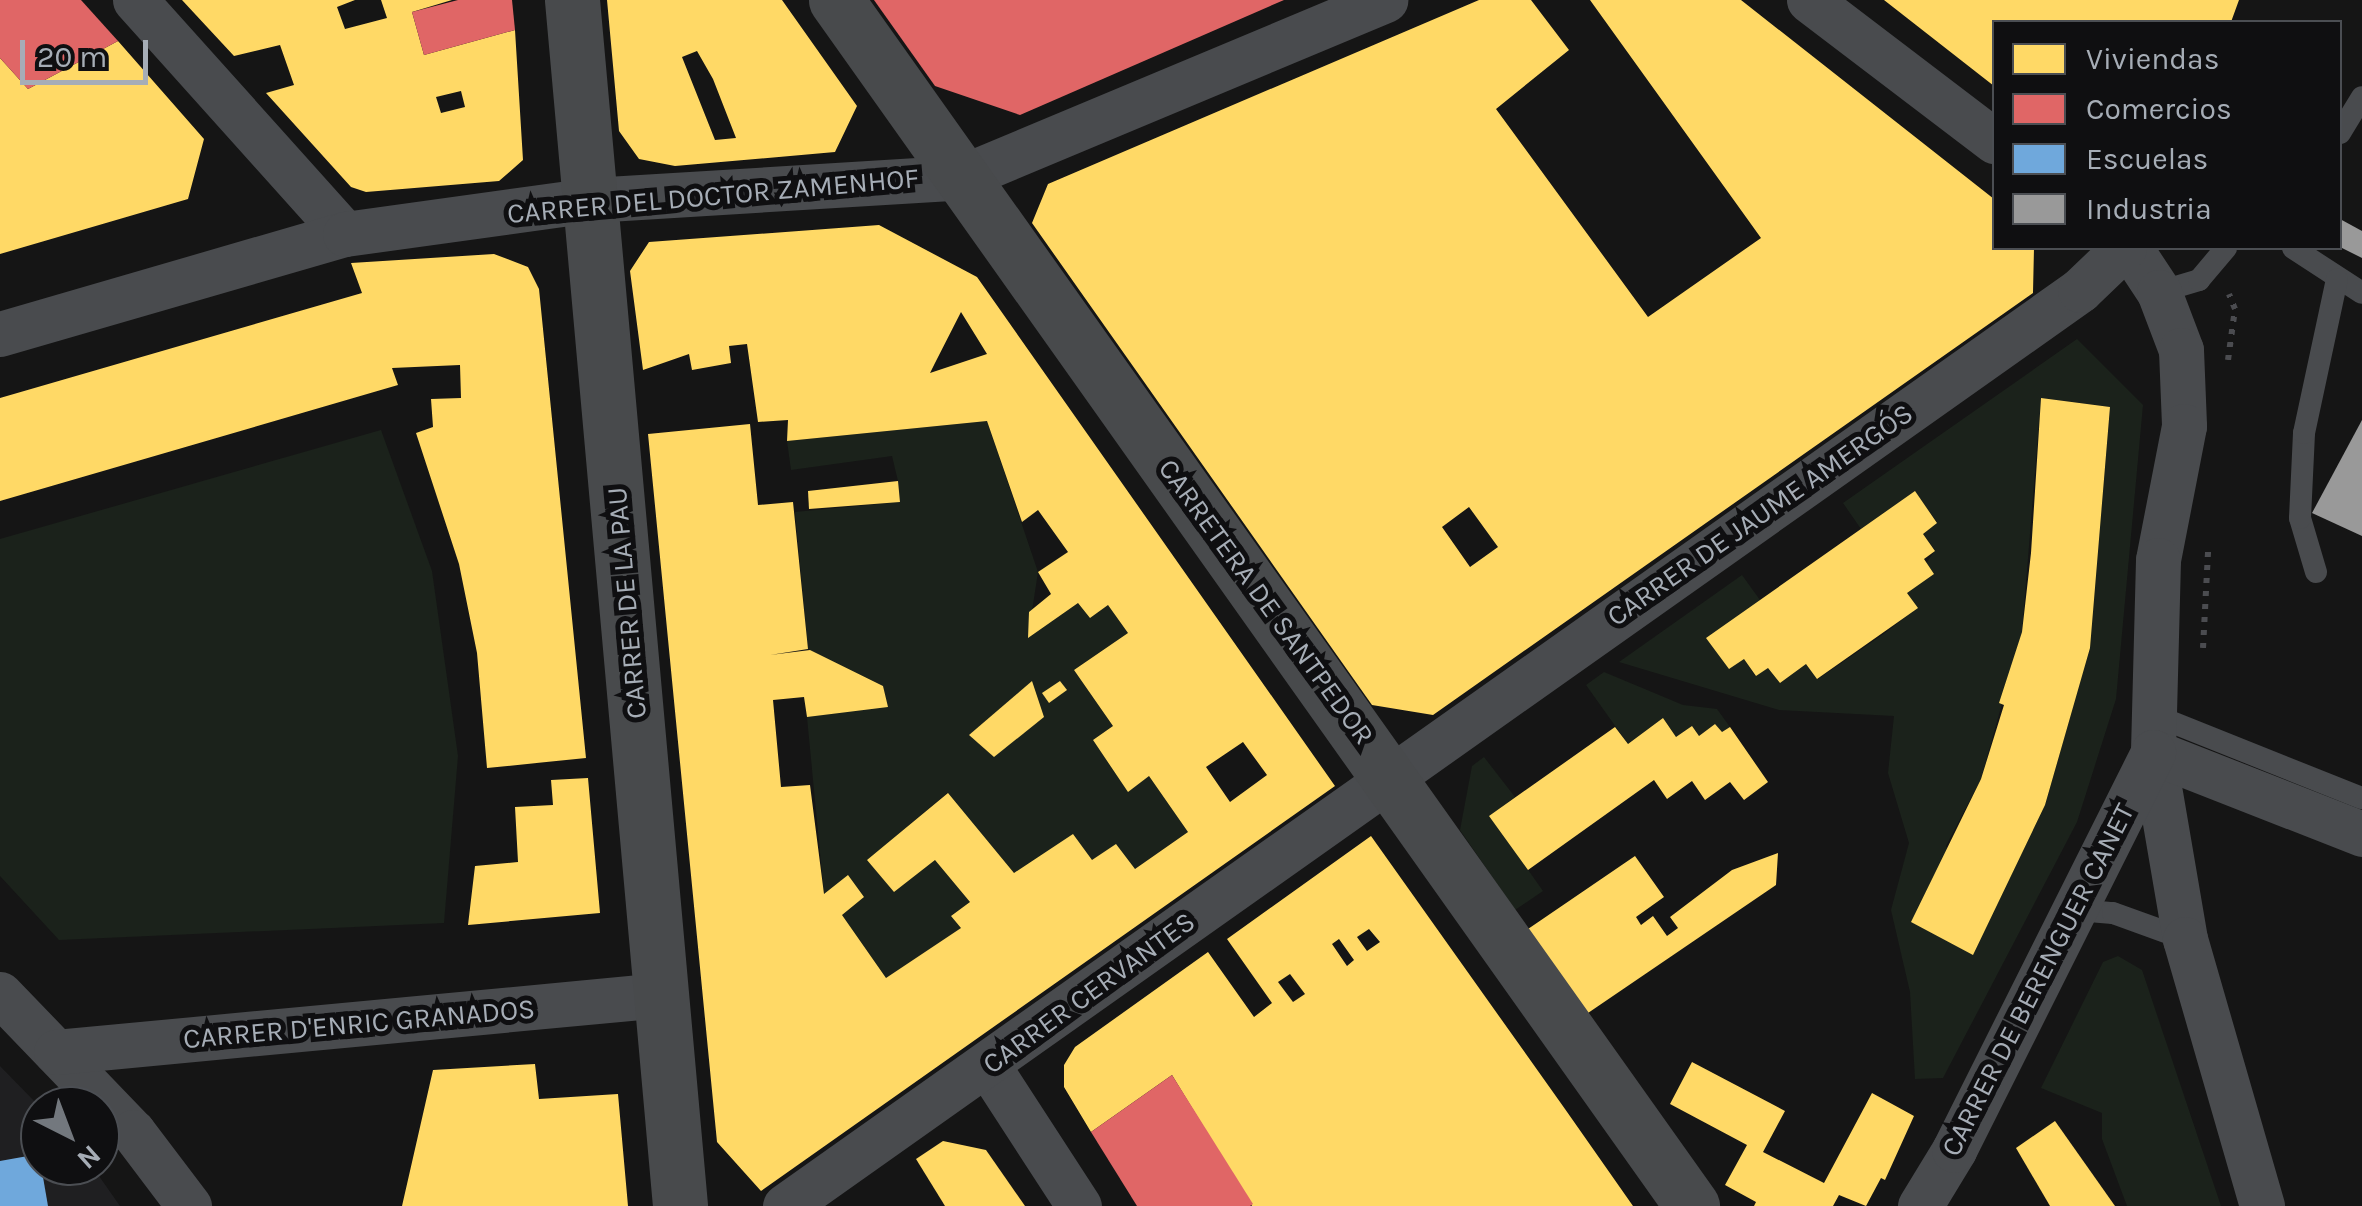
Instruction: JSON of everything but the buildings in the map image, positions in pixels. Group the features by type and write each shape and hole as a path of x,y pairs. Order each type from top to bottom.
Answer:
{"street":[{"path":"135,0 346,234"},
{"name":"CARRER DE LA PAU","path":"572,0 680,1206"},
{"name":"CARRETERA DE SANTPEDOR","path":"836,0 1692,1206"},
{"name":"CARRER DEL DOCTOR ZAMENHOF","path":"0,334 346,234 591,200 962,177 1386,0"},
{"path":"1810,0 1992,140"},
{"name":"CARRER DE JAUME AMERGÓS","path":"1390,776 2080,290 2125,250"},
{"path":"2128,250 2158,292 2181,350 2184,426 2158,560 2154,734 2185,939 2262,1206"},
{"path":"2154,734 2362,834"},
{"name":"CARRER DE BERENGUER CANET","path":"1920,1206 2076,910 2154,734"},
{"name":"CARRER CERVANTES","path":"785,1206 988,1066 1390,776"},
{"path":"0,994 133,1132 189,1206"},
{"name":"CARRER D'ENRIC GRANADOS","path":"56,1052 662,995"},
{"path":"988,1066 1079,1206"}],"lane":[{"path":"2342,130 2362,97"},
{"path":"2158,292 2199,280 2224,250"},
{"path":"2296,250 2362,293"},
{"path":"2316,572 2300,518 2304,433 2336,279"},
{"path":"2154,734 2362,798"},
{"path":"2076,910 2145,922 2185,939"}],"shaded area":[{"path":"2077,339 2143,405 2116,699 2077,822 1943,1078 1915,1079 1910,992 1891,910 1909,843 1888,773 1894,716 1779,710 1619,662 1742,575 1760,600 1729,669 1744,659 1755,676 1768,668 1780,683 1806,664 1818,679 1885,633 1917,608 1907,593 1935,550 1923,534 1937,522 1915,492 1861,529 1843,503","holes":["2041,398 2110,407 2090,648 2045,805 1973,954 1946,846 1981,779 2022,632"]},
{"path":"987,421 1038,572 1028,637 1078,603 1090,618 1108,605 1128,633 1074,670 1113,726 1093,740 1128,791 1149,776 1188,832 1135,869 1092,860 1014,873 947,793 868,860 894,892 935,860 970,902 952,915 961,928 886,978 842,915 864,897 824,894 807,717 887,706 883,686 808,649 795,512 900,502 898,481 892,456 791,470 787,441","holes":["1031,682 1044,717 994,756 969,735"]},
{"path":"381,430 432,571 458,756 444,923 59,940 0,876 0,539"},
{"path":"1604,672 1683,705 1717,709 1730,727 1722,732 1715,724 1699,736 1691,727 1676,737 1663,718 1628,744 1586,685"},
{"path":"1484,757 1515,797 1490,816 1543,891 1515,910 1460,830 1472,766"},
{"path":"2118,956 2142,970 2221,1206 2127,1206 2102,1139 2102,1113 2041,1088 2103,962"},
{"path":"0,1066 20,1086 20,1186 106,1186 120,1206 0,1206"}]}
